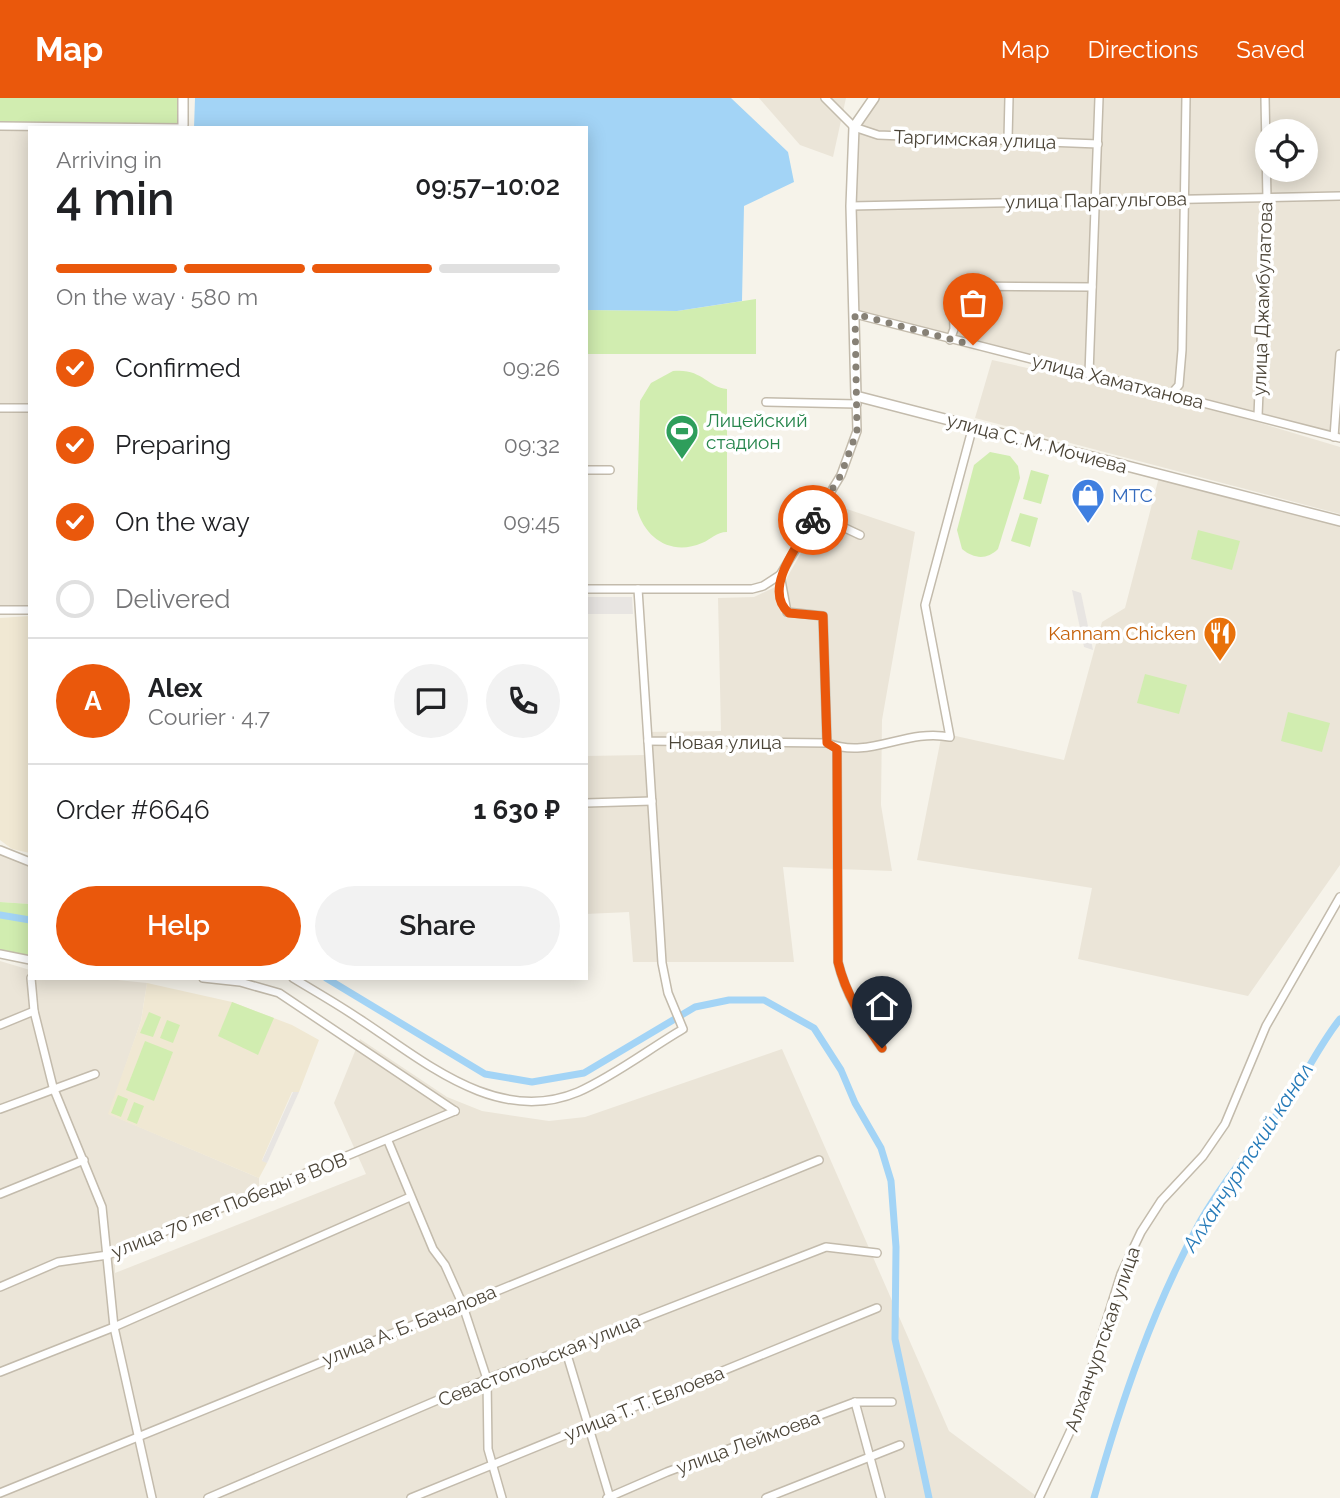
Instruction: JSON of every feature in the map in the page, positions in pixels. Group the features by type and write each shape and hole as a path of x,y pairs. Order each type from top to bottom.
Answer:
{"street":[{"path":"183,98 183,126"},
{"path":"824,98 854,127"},
{"path":"588,589 752,589 770,583 779,575 841,475 857,431 851,206 854,127 874,98"},
{"path":"1009,98 1009,139"},
{"path":"1089,374 1099,98"},
{"path":"1172,393 1179,385 1182,350 1182,198 1186,98"},
{"name":"улица Джамбулатова","path":"1258,416 1266,199 1265,98"},
{"path":"0,126 28,126"},
{"name":"Таргимская улица","path":"854,127 878,135 1098,144"},
{"name":"улица Парагульгова","path":"851,206 1340,196"},
{"path":"950,340 954,329 953,295 960,286 1093,287"},
{"name":"улица Хаматханова","path":"855,314 950,340 1172,393 1337,438"},
{"path":"1337,438 1340,354"},
{"path":"766,402 857,400"},
{"name":"улица С. М. Мочиева","path":"857,400 973,426 1340,521"},
{"path":"0,408 28,408"},
{"path":"779,575 787,612 823,616 827,743 837,749 884,745 920,735 950,737 925,605 973,426"},
{"path":"588,470 610,470"},
{"path":"817,514 860,535"},
{"name":"Новая улица","path":"638,589 648,741 827,743"},
{"path":"0,610 28,610"},
{"path":"296,980 359,1018 443,1076 486,1094 533,1101 578,1092 683,1029 675,1011 662,963 648,741"},
{"path":"837,749 838,962 844,986 856,1010 882,1048"},
{"path":"588,803 652,801"},
{"path":"0,850 28,861"},
{"name":"Алханчуртская улица","path":"1040,1498 1075,1421 1121,1274 1141,1232 1161,1200 1203,1156 1225,1124 1266,1026 1340,897"},
{"path":"0,954 28,961"},
{"path":"31,980 34,1011 53,1087 102,1207 114,1327 152,1498"},
{"name":"улица 70 лет Победы в ВОВ","path":"0,1287 58,1262 108,1255 455,1111 279,993 240,982 222,980"},
{"path":"0,1025 34,1011"},
{"path":"0,1109 53,1087 95,1074"},
{"path":"388,1141 410,1197 462,1303 487,1379 488,1449 502,1498"},
{"path":"0,1194 84,1160"},
{"name":"улица А. Б. Бачалова","path":"0,1493 139,1434 819,1160"},
{"path":"0,1372 114,1327 410,1197"},
{"name":"Севастопольская улица","path":"208,1498 487,1379 826,1247 877,1254"},
{"name":"улица Т. Т. Евлоева","path":"411,1498 877,1308"},
{"path":"565,1348 590,1424 609,1498"},
{"path":"855,1402 881,1498"},
{"name":"улица Леймоева","path":"609,1498 667,1472 855,1402 892,1402"},
{"path":"766,1498 900,1445"}],"shaded area":[{"path":"759,98 846,98 833,157 800,145"},
{"path":"874,98 1340,98 1340,438 855,314 854,127"},
{"path":"0,126 28,128 28,610 0,610"},
{"path":"992,360 1227,413 1340,447 1340,514 975,418"},
{"path":"1159,477 1340,526 1340,865 1248,996 1078,959 1092,888 917,860 942,733 1064,760 1102,622 1125,608"},
{"path":"829,503 915,532 882,720 881,805 892,871 783,867 794,962 633,962 629,912 588,914 588,756 645,755 644,732 721,731 718,598 754,597 784,583"},
{"path":"1072,590 1081,593 1093,650 1084,647"},
{"path":"588,597 632,597 633,614 588,614"},
{"path":"28,616 28,853 12,849 0,840 0,618"},
{"path":"0,850 28,861 28,904 0,902"},
{"path":"0,961 28,969 28,980 118,980 147,983 141,1021 109,1114 259,1178 259,1187 115,1246 115,1273 366,1174 334,1103 360,1039 447,1097 482,1111 549,1121 585,1117 782,1049 949,1431 1039,1498 0,1498"},
{"path":"147,983 232,1002 292,1025 319,1040 299,1092 292,1092 262,1160 267,1163 259,1178 108,1114 141,1021"},
{"path":"293,1092 299,1092 267,1163 262,1161"}],"green space":[{"path":"0,98 183,98 183,125 0,126"},
{"path":"756,299 756,354 588,354 588,310 677,311"},
{"path":"673,371 691,372 727,389 727,532 691,547 670,546 661,542 646,529 637,509 640,401 651,383"},
{"path":"990,452 1010,456 1018,466 1020,478 998,549 980,557 962,549 957,530 974,465"},
{"path":"1031,470 1049,475 1041,504 1023,499"},
{"path":"1020,513 1038,518 1030,547 1011,541"},
{"path":"1198,530 1240,541 1232,570 1191,559"},
{"path":"1145,674 1187,685 1179,714 1137,703"},
{"path":"1288,712 1330,723 1322,752 1281,741"},
{"path":"0,902 28,904 28,960 0,954"},
{"path":"232,1002 274,1018 258,1055 218,1036"},
{"path":"149,1012 161,1017 153,1037 140,1033"},
{"path":"167,1020 180,1025 173,1043 160,1038"},
{"path":"145,1041 173,1052 154,1101 126,1090"},
{"path":"118,1095 128,1099 121,1117 111,1113"},
{"path":"134,1102 144,1106 137,1124 127,1120"}],"water":[{"path":"195,98 731,98 788,152 794,182 744,206 742,301 677,311 588,310 588,126 194,126"}],"waterway":[{"name":"Алханчуртский канал","path":"0,915 28,920"},
{"name":"Алханчуртский канал","path":"329,980 485,1074 532,1082 584,1073 695,1007 729,1000 764,1000 814,1028 841,1070 855,1103 881,1148 891,1181 896,1247 895,1339 929,1498"},
{"name":"Алханчуртский канал","path":"1094,1498 1115,1426 1140,1356 1184,1253 1221,1189 1288,1099 1340,1019"}],"way so far":[{"path":"813,520 841,475 857,431 855,314 973,345"}],"place":[{"name":"Лицейский стадион","path":"682,461"},
{"name":"МТС","path":"1088,525"},
{"name":"Kannam Chicken","path":"1220,663"}],"route":[{"path":"813,520 779,575 787,612 823,616 827,743 837,749 838,962 844,986 856,1010 882,1048"}]}
